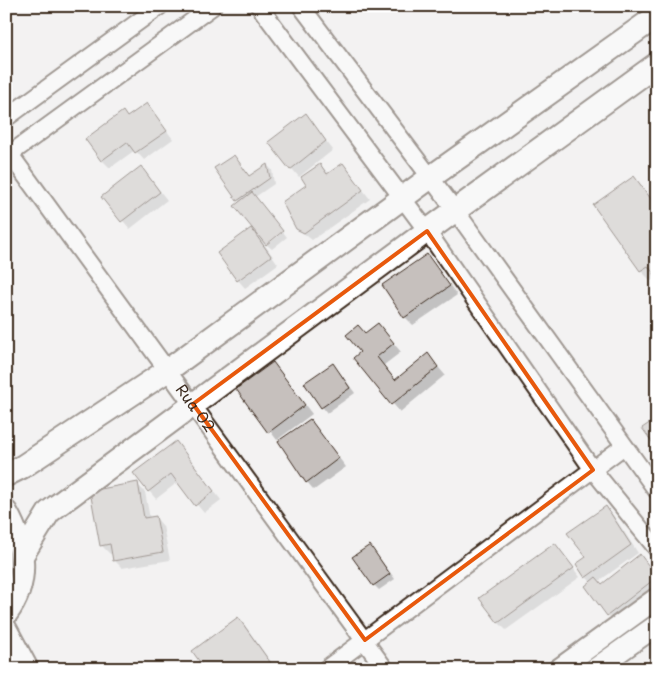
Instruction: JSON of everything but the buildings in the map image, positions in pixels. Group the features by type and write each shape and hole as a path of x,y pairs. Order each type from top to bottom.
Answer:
{"main road":[{"path":"6,475 22,467 168,370 431,176 657,16"},
{"path":"23,554 53,508 427,231 657,64"},
{"path":"6,512 17,532 23,554 21,583 17,596 6,614"}],"street":[{"path":"6,118 160,6"},
{"path":"8,152 214,6"},
{"path":"259,6 427,231 593,470 657,548"},
{"path":"301,6 456,210 657,491"},
{"name":"Rua 02","path":"8,152 385,669"},
{"path":"326,669 624,446"},
{"path":"559,669 657,598"},
{"path":"595,669 657,625"},
{"path":"6,628 28,669"}],"highlighted area":[{"path":"427,231 593,470 365,640 193,404"}]}
